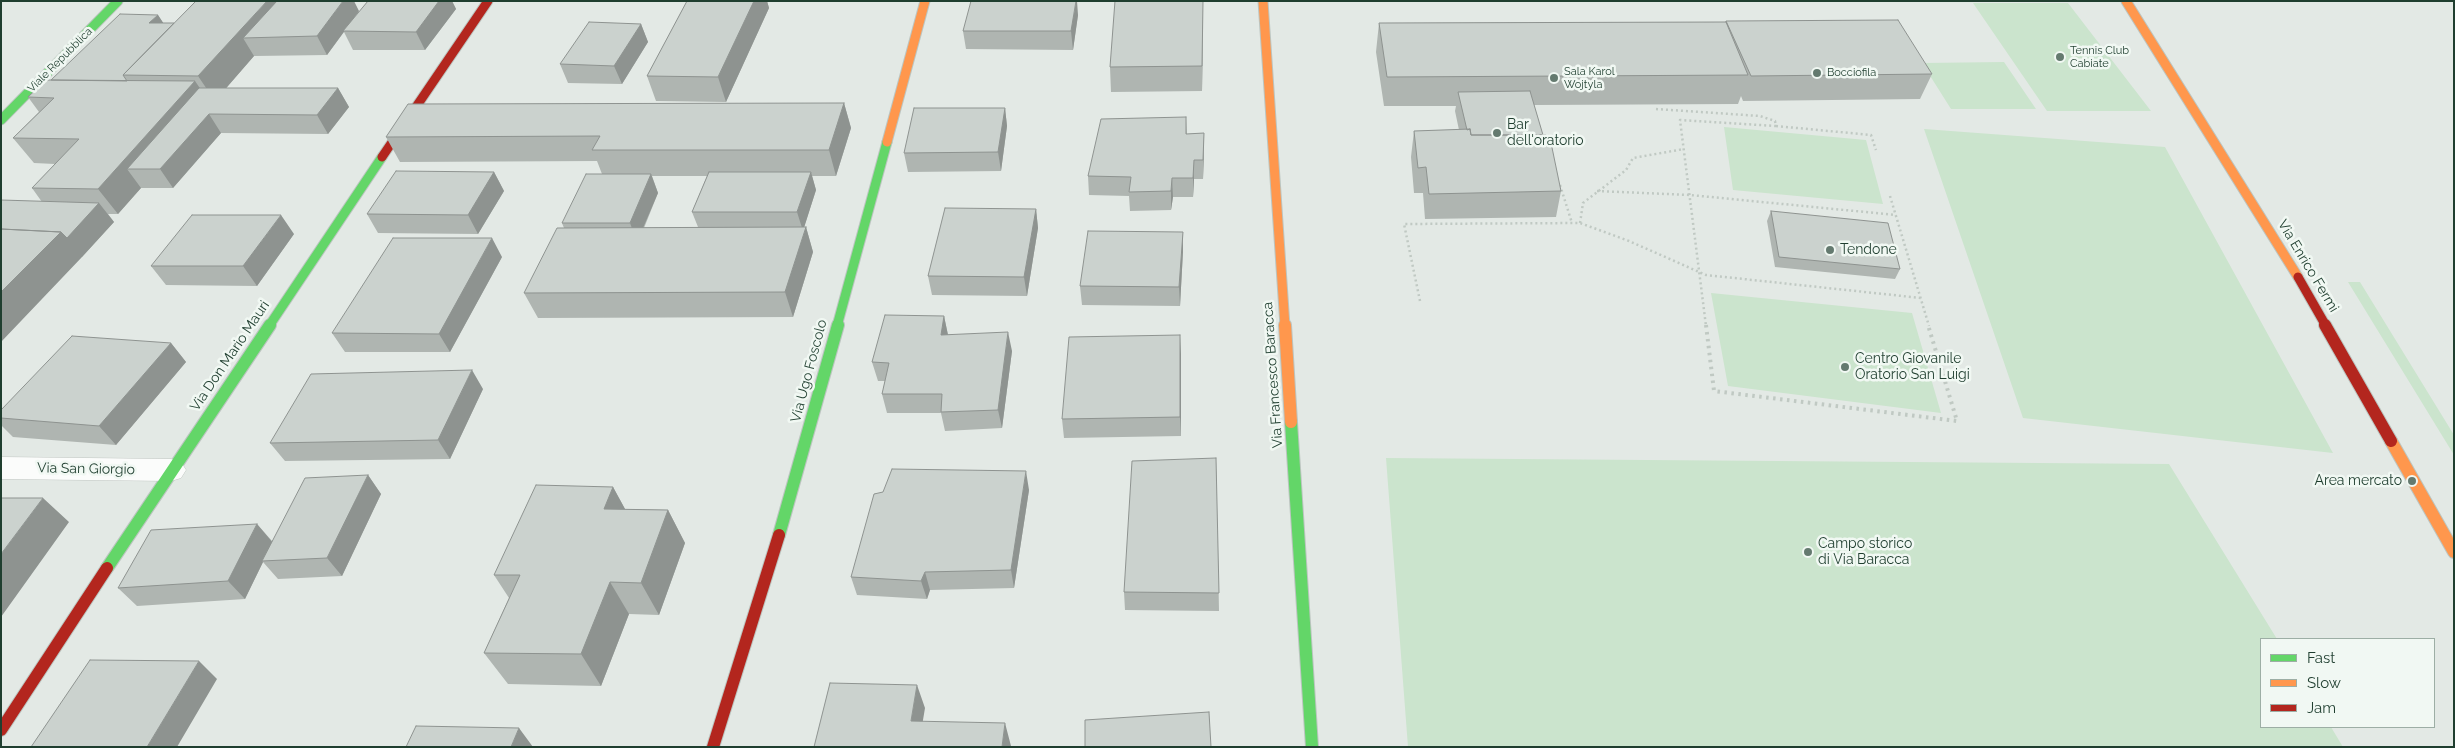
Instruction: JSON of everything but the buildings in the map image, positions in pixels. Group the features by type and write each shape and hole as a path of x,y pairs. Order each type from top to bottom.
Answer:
{"street":[{"name":"Viale Repubblica","path":"1,120 118,1"},
{"name":"Via Don Mario Mauri","path":"1,730 171,470 488,1"},
{"name":"Via Ugo Foscolo","path":"713,747 795,482 925,1"},
{"name":"Via Francesco Baracca","path":"1263,1 1312,747"},
{"name":"Via Enrico Fermi","path":"2126,1 2296,271 2454,552"},
{"name":"Via San Giorgio","path":"1,468 171,470"}],"path":[{"path":"1656,109 1760,116 1769,118 1775,122 1776,126"},
{"path":"1876,150 1870,135 1776,126 1680,120 1714,391 1957,421 1890,196"},
{"path":"1580,223 1583,203 1626,170 1633,158 1684,149"},
{"path":"1558,180 1572,223"},
{"path":"1598,191 1690,195 1896,215"},
{"path":"1420,301 1404,224 1580,223 1628,241 1706,275 1921,298"}],"green space":[{"name":"Tennis Club Cabiate","path":"1973,3 2068,3 2151,111 2047,111"},
{"path":"2004,62 2036,109 1951,109 1922,63"},
{"path":"1724,127 1866,140 1883,204 1733,190"},
{"path":"1924,129 2165,147 2333,453 2023,418"},
{"path":"2348,282 2360,282 2454,435 2454,455"},
{"path":"1711,293 1912,313 1941,413 1728,386"},
{"name":"Campo storico di Via Baracca","path":"1386,458 2169,464 2276,638 2260,638 2260,728 2332,728 2343,747 1408,747"}],"traffic: fast":[{"path":"1,120 118,1"},
{"path":"779,535 887,142"},
{"path":"107,568 382,157"},
{"path":"1291,422 1312,747"}],"traffic: slow":[{"path":"887,142 925,1"},
{"path":"1263,1 1291,422"},
{"path":"2126,1 2298,277"},
{"path":"2391,441 2454,552"}],"traffic: jam":[{"path":"382,157 488,1"},
{"path":"2298,277 2391,441"},
{"path":"713,747 779,535"},
{"path":"1,730 107,568"}],"place":[{"name":"Tennis Club Cabiate","path":"2060,57"},
{"name":"Bocciofila","path":"1817,73"},
{"name":"Sala Karol Wojtyla","path":"1554,78"},
{"name":"Bar dell'oratorio","path":"1497,133"},
{"name":"Tendone","path":"1830,250"},
{"name":"Centro Giovanile Oratorio San Luigi","path":"1845,367"},
{"name":"Area mercato","path":"2412,481"},
{"name":"Campo storico di Via Baracca","path":"1808,552"}]}
